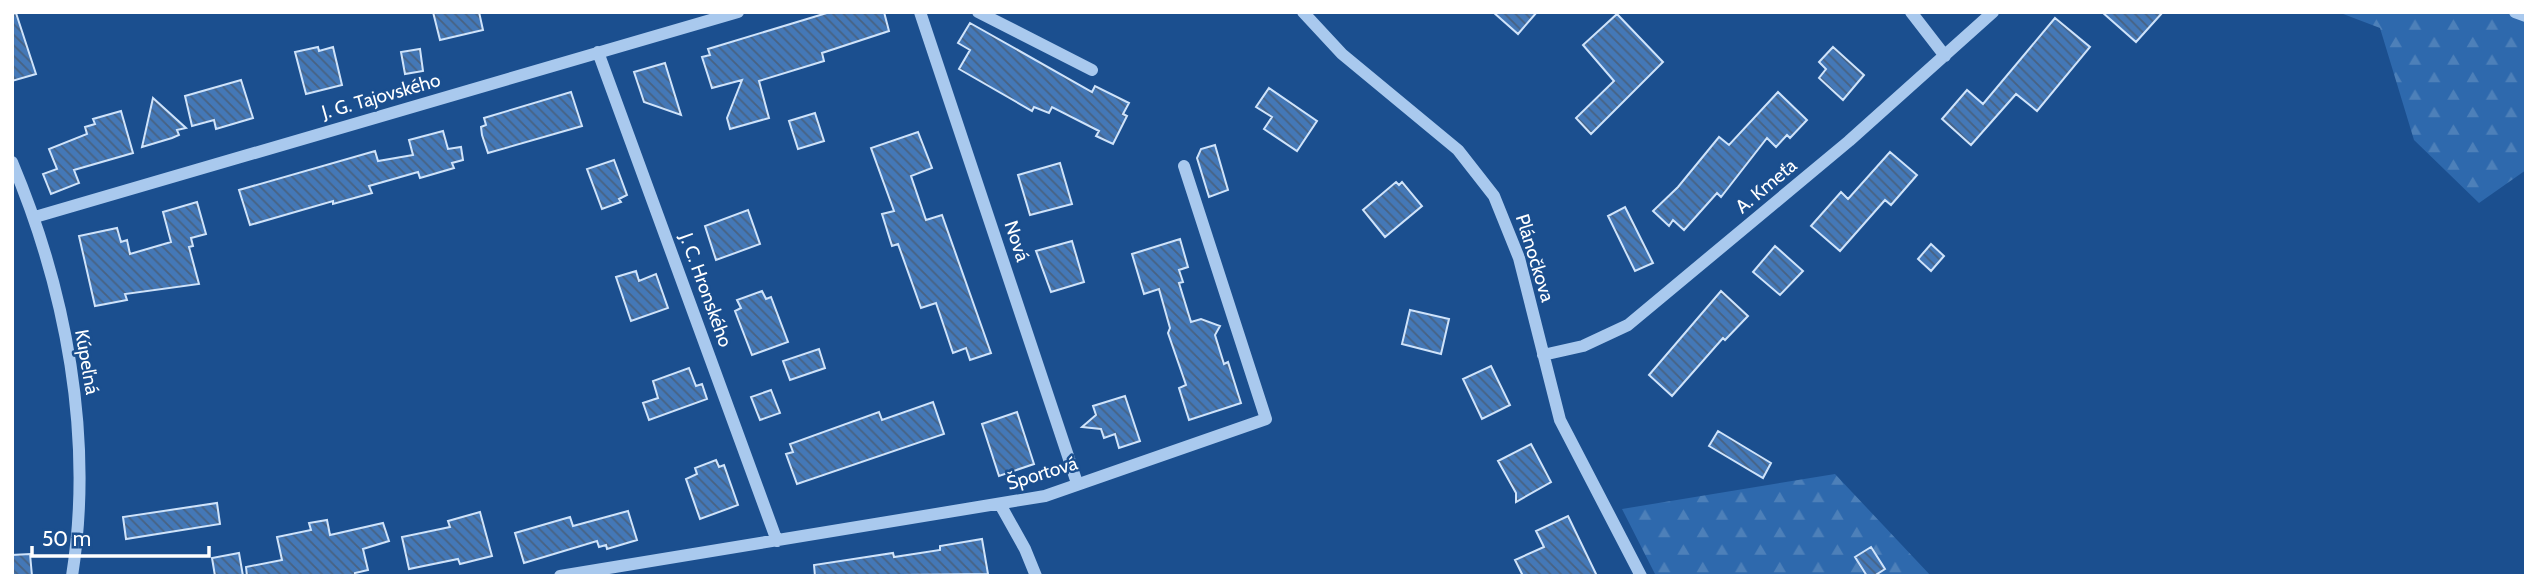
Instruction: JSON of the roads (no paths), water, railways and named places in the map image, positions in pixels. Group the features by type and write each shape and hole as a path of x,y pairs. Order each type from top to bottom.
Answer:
{"street":[{"name":"J. G. Tajovského","path":"35,217 738,12"},
{"name":"Nová","path":"920,12 1077,483"},
{"path":"978,12 1092,70"},
{"name":"Plánočkova","path":"1303,12 1342,54 1458,150 1494,197 1519,258 1560,419 1641,576"},
{"path":"1911,12 1945,56"},
{"name":"A. Kmeťa","path":"1543,355 1583,346 1628,325 1717,253 1993,12"},
{"path":"2515,12 2526,16"},
{"name":"J. C. Hronského","path":"598,52 777,541"},
{"name":"Kúpeľná","path":"12,162 35,217 58,310 79,439 82,497 72,576"},
{"name":"Športová","path":"560,576 1000,506 1045,496 1266,419 1184,166"},
{"path":"1000,506 1025,549 1036,576"}]}
